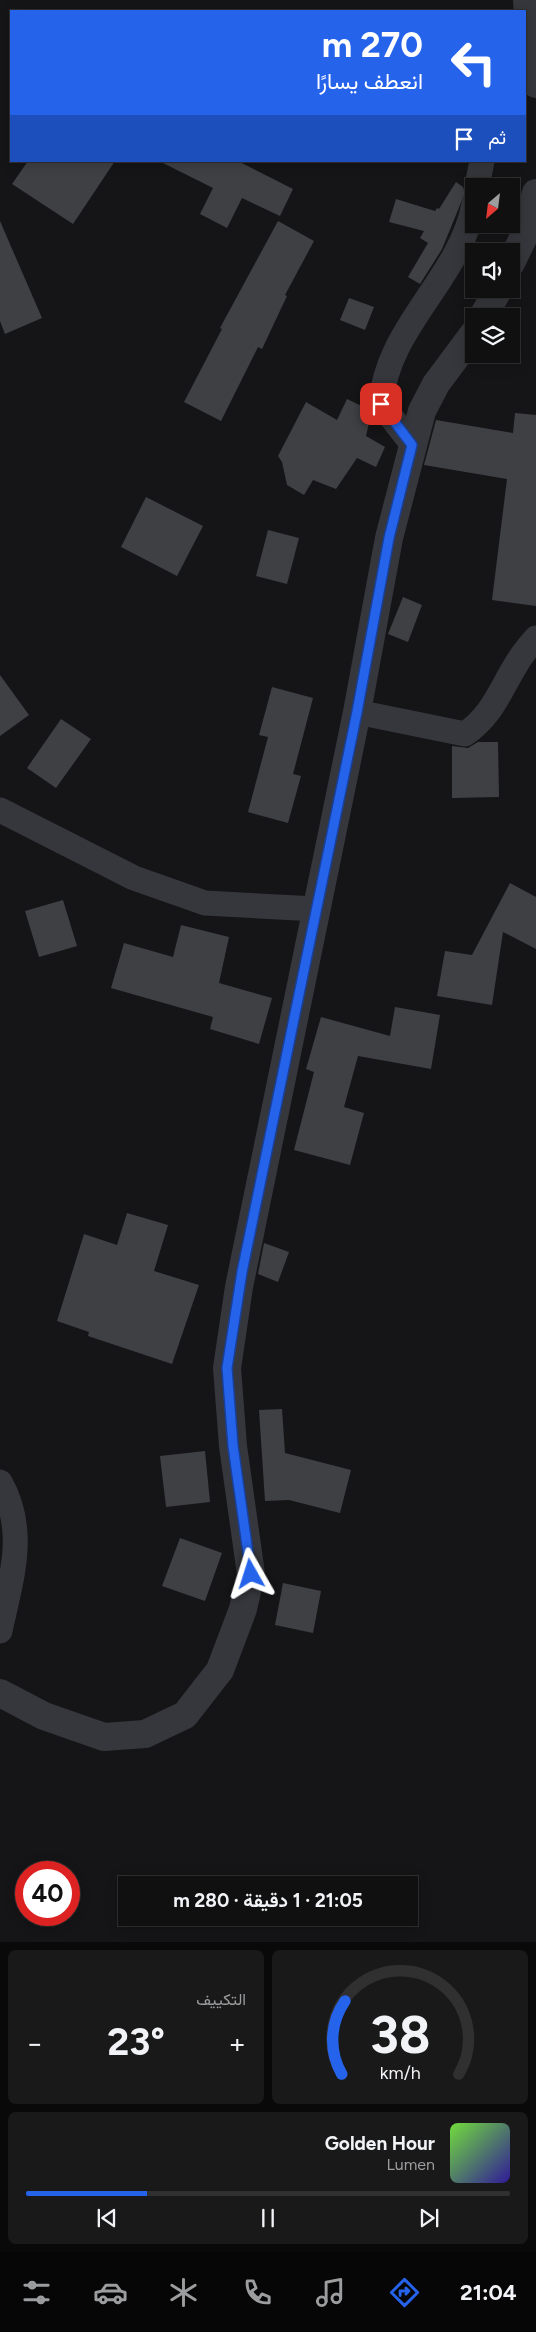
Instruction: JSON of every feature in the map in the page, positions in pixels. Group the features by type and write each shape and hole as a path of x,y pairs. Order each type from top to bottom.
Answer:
{"street":[{"path":"528,0 529,35 536,84"},
{"path":"479,178 482,162"},
{"path":"520,244 525,234 536,193"},
{"path":"412,445 381,404 382,384 389,362 409,326 463,240 465,233"},
{"path":"0,1693 44,1716 104,1737 144,1734 185,1714 220,1670 243,1609 251,1574 233,1446 227,1368 239,1287 357,712 389,538 422,411 433,391 465,345"},
{"path":"357,712 466,734 479,725 491,711 518,660 536,638"},
{"path":"0,810 134,878 205,903 316,909"},
{"path":"0,1482 10,1500 17,1530 12,1570 0,1631"}],"building":[{"path":"27,162 114,162 73,224 12,184"},
{"path":"161,162 240,162 293,189 280,216 242,198 227,228 200,214 213,188"},
{"path":"456,182 463,187 465,193 442,249 420,284 408,277 428,243 420,238 424,231 389,222 396,199 435,211 437,208 439,209"},
{"path":"0,221 42,318 5,334 0,321"},
{"path":"278,221 314,241 285,295 287,296 262,349 258,347 221,421 184,402 222,329 220,328"},
{"path":"349,298 374,307 365,330 340,320"},
{"path":"347,399 368,409 371,414 366,436 385,447 376,467 357,458 336,489 313,480 304,495 287,485 282,462 278,456 306,402 337,420"},
{"path":"515,413 536,415 536,606 492,600 507,479 424,465 436,420 513,433"},
{"path":"146,497 203,526 177,576 121,547"},
{"path":"268,530 299,538 287,584 256,576"},
{"path":"403,597 422,605 408,642 388,634"},
{"path":"0,675 29,715 0,736"},
{"path":"272,687 313,698 293,774 301,776 288,823 248,812 268,737 259,735"},
{"path":"61,719 91,739 56,788 27,768"},
{"path":"478,742 498,742 499,797 452,798 452,746 468,748"},
{"path":"510,883 536,897 536,949 503,932 492,1005 437,996 445,951 472,955"},
{"path":"63,900 77,946 39,957 25,911"},
{"path":"181,925 229,937 219,983 272,998 259,1044 210,1029 213,1017 111,988 124,943 173,957"},
{"path":"395,1007 440,1015 431,1069 358,1056 344,1107 364,1113 350,1165 294,1150 314,1072 306,1069 321,1017 390,1036"},
{"path":"127,1213 168,1225 154,1271 199,1285 172,1364 88,1336 89,1332 57,1321 84,1234 117,1245"},
{"path":"264,1243 289,1252 278,1282 258,1274"},
{"path":"282,1409 285,1453 351,1470 340,1513 289,1500 265,1501 259,1410"},
{"path":"205,1451 210,1502 166,1507 160,1456"},
{"path":"180,1538 222,1553 205,1601 162,1586"},
{"path":"283,1583 321,1591 313,1633 275,1625"}],"route":[{"path":"251,1574 233,1446 227,1368 239,1287 357,712 389,538 412,445 381,404"}]}
